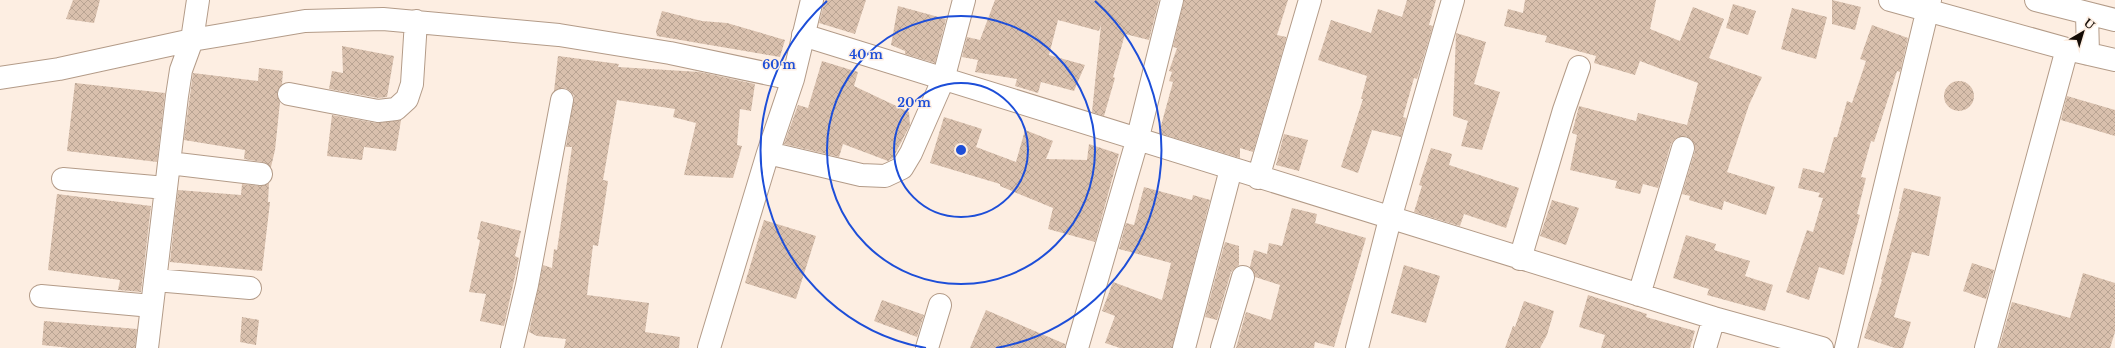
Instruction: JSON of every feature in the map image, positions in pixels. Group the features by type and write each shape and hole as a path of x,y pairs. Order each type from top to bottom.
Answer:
{"street":[{"path":"147,348 181,70 192,40 198,0"},
{"path":"709,348 768,153 793,79 812,0"},
{"path":"768,153 861,175 885,176 902,168 911,153 944,80 964,0"},
{"path":"1077,348 1137,140 1172,0"},
{"path":"1258,178 1310,0"},
{"path":"1356,348 1390,219 1453,0"},
{"path":"1890,0 1929,4 2080,28 2115,20"},
{"path":"2036,0 2080,28 2115,60"},
{"path":"1846,348 1929,4"},
{"path":"0,78 60,69 192,40 305,20 383,19 559,35 670,53 793,79"},
{"path":"289,94 378,111 396,108 407,99 412,84 416,21"},
{"path":"1986,348 2080,28"},
{"path":"803,35 1390,219 1714,318 1822,348"},
{"path":"1520,258 1564,110 1580,67"},
{"path":"512,348 527,285 562,100"},
{"path":"1639,295 1683,148"},
{"path":"169,163 261,174"},
{"path":"1184,348 1231,169"},
{"path":"63,179 166,188"},
{"path":"1222,348 1243,277"},
{"path":"155,280 250,288"},
{"path":"42,296 152,306"},
{"path":"926,348 940,305"},
{"path":"1705,348 1714,318"}],"building":[{"path":"73,0 100,0 94,23 66,19"},
{"path":"825,0 866,0 855,34 819,23"},
{"path":"995,0 1159,0 1149,40 1125,34 1113,77 1115,78 1104,116 1092,112 1101,25 1099,31 1058,20 1049,55 1085,65 1074,91 1041,82 1038,93 1015,86 1017,79 975,72 978,60 962,57 967,37 980,40"},
{"path":"1184,0 1288,0 1277,35 1286,37 1286,39 1253,152 1240,148 1240,158 1159,133 1173,82 1169,81 1172,72 1169,71 1177,48 1173,47"},
{"path":"1407,0 1436,0 1429,25 1433,26 1417,79 1414,78 1403,117 1406,118 1401,137 1372,130 1358,173 1341,167 1363,99 1361,99 1367,76 1318,60 1331,20 1371,33 1378,9 1402,17"},
{"path":"1525,0 1656,0 1650,29 1680,41 1693,7 1724,19 1709,58 1762,77 1749,105 1727,172 1775,187 1766,215 1724,201 1722,210 1689,200 1690,196 1682,194 1695,151 1692,140 1686,136 1675,139 1671,144 1658,188 1643,184 1640,194 1615,188 1617,181 1570,170 1577,135 1572,133 1579,106 1636,121 1638,113 1687,125 1698,83 1640,61 1635,75 1594,63 1596,56 1545,42 1547,36 1504,26 1508,9 1523,13"},
{"path":"1832,0 1861,7 1855,30 1832,24"},
{"path":"1733,4 1756,11 1748,35 1726,28"},
{"path":"898,6 946,19 935,63 905,54 905,51 891,45"},
{"path":"1792,8 1827,17 1816,59 1781,49"},
{"path":"662,11 702,21 727,23 785,40 780,57 657,36 656,31"},
{"path":"1872,25 1908,38 1900,72 1897,71 1874,142 1871,141 1861,177 1866,178 1857,214 1860,215 1844,275 1819,267 1809,300 1786,292 1807,230 1813,232 1823,198 1818,197 1820,193 1798,188 1803,168 1824,173 1834,137 1837,137 1847,101 1852,103 1866,61 1860,59"},
{"path":"1456,33 1486,42 1474,84 1500,92 1482,150 1461,146 1468,121 1453,116"},
{"path":"342,46 394,56 387,97 378,98 329,89 332,71 343,73"},
{"path":"558,56 619,64 618,67 700,72 755,84 751,111 740,109 737,145 742,146 733,178 684,175 696,123 673,117 675,109 617,100 603,180 608,181 598,246 593,245 587,295 649,303 645,332 680,337 679,348 564,348 566,339 537,336 529,332 543,265 552,268 554,249 557,250 572,147 566,147 574,96 565,88 554,91"},
{"path":"822,61 858,72 854,86 909,112 910,125 893,158 888,161 843,144 839,157 784,144 798,105 808,108"},
{"path":"259,68 283,71 282,84 277,92 280,102 275,150 271,167 263,162 244,159 245,150 184,140 193,73 258,81"},
{"path":"1959,81 1970,85 1974,96 1970,107 1959,111 1948,107 1944,96 1948,85"},
{"path":"75,83 165,93 157,162 67,151"},
{"path":"2067,96 2115,110 2115,136 2061,120"},
{"path":"332,115 376,123 401,120 396,151 364,147 362,160 327,156"},
{"path":"944,117 982,129 976,147 1016,162 1025,130 1053,141 1046,159 1087,160 1089,144 1119,154 1095,242 1048,229 1053,208 1000,186 1000,184 930,163"},
{"path":"1284,134 1308,140 1299,171 1276,165"},
{"path":"1431,148 1452,154 1449,165 1519,188 1506,228 1464,214 1460,226 1414,212 1422,186 1419,185"},
{"path":"269,183 268,202 270,202 262,271 170,262 178,190 241,195 242,184 260,186"},
{"path":"1144,187 1192,200 1193,195 1210,200 1172,348 1120,348 1105,343 1115,316 1102,311 1113,282 1162,300 1171,263 1119,249 1126,223 1134,225"},
{"path":"1904,188 1941,197 1929,256 1912,252 1894,317 1911,322 1903,348 1895,348 1864,338 1882,280 1881,279 1900,209"},
{"path":"57,194 151,206 141,292 118,290 120,280 48,270"},
{"path":"1552,200 1579,208 1566,245 1540,236"},
{"path":"1292,208 1317,214 1315,223 1366,238 1334,347 1315,342 1314,348 1236,348 1246,312 1271,320 1280,285 1255,277 1250,267 1254,250 1267,254 1269,243 1282,246"},
{"path":"764,220 816,236 796,299 745,283"},
{"path":"481,221 521,231 515,256 519,258 504,326 480,321 486,294 469,292 480,240 477,239"},
{"path":"1686,235 1716,244 1714,250 1750,261 1745,276 1773,285 1765,311 1707,295 1709,289 1673,278"},
{"path":"1225,242 1239,246 1239,265 1231,272 1217,320 1205,317"},
{"path":"1972,263 1994,270 1986,299 1963,291"},
{"path":"1404,265 1440,276 1426,323 1391,313"},
{"path":"2083,273 2115,283 2115,332 2110,348 1999,348 2012,302 2070,318"},
{"path":"1588,295 1647,314 1646,317 1695,331 1690,348 1601,348 1605,335 1579,327"},
{"path":"882,300 924,315 917,337 874,321"},
{"path":"1524,301 1554,311 1547,335 1540,348 1505,348 1513,326 1515,327"},
{"path":"986,310 1065,344 1065,348 970,348"},
{"path":"242,317 259,320 256,345 240,342"},
{"path":"44,321 137,329 135,348 70,348 42,345"}]}
